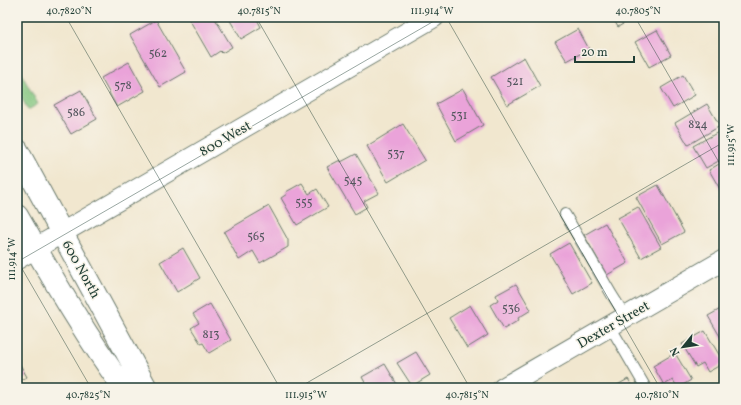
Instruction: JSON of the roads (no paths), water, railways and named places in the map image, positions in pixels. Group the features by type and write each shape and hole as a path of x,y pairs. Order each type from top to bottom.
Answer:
{"main road":[{"name":"600 North","path":"17,150 146,388"},
{"name":"600 North","path":"17,216 26,253 124,388"}],"street":[{"name":"800 West","path":"26,253 434,17"},
{"name":"Dexter Street","path":"503,388 724,260"}],"lane":[{"path":"565,214 612,295 618,321 646,388"}]}
